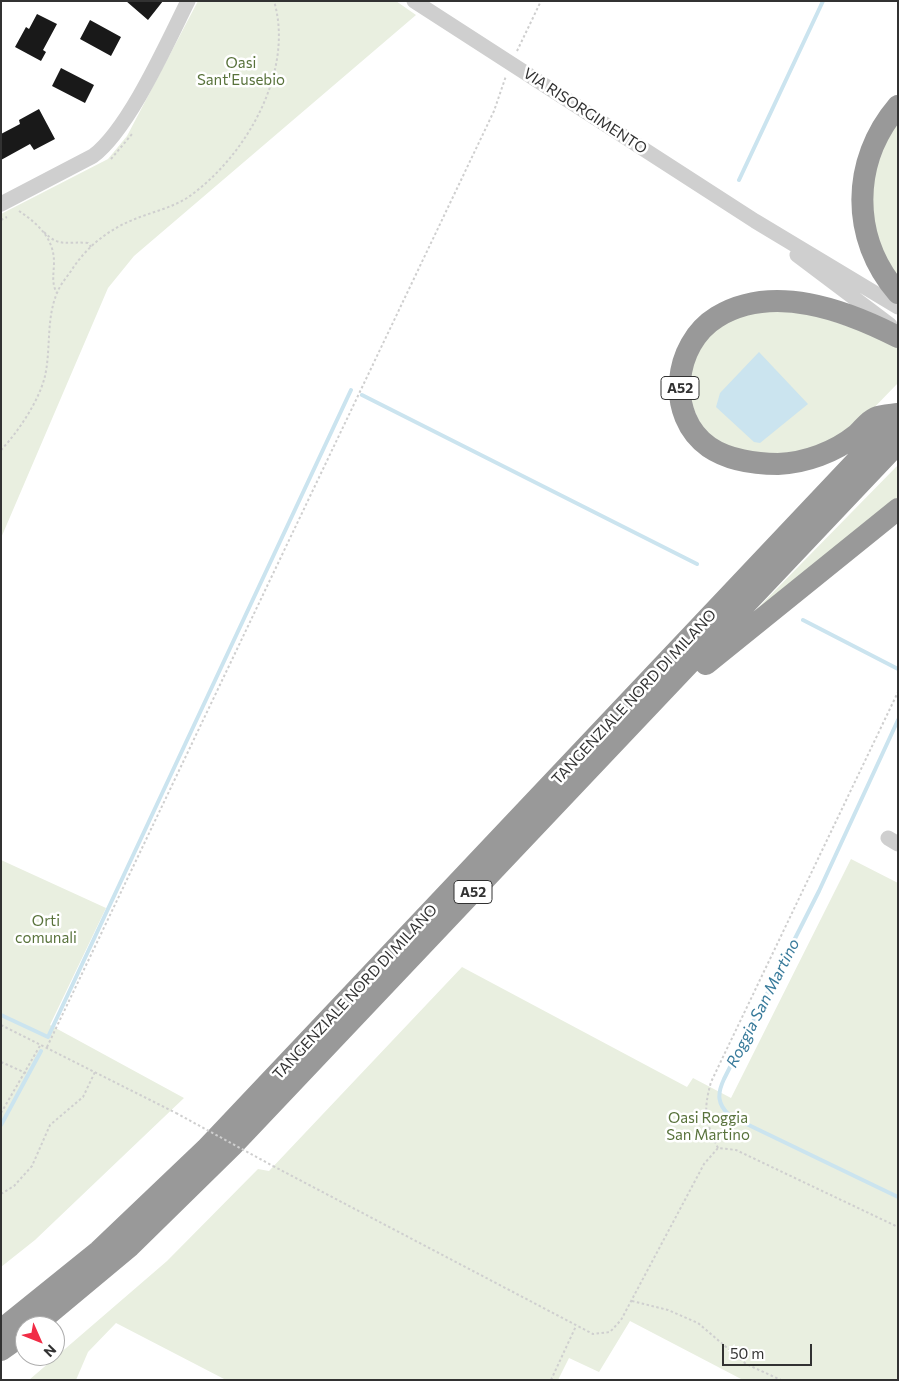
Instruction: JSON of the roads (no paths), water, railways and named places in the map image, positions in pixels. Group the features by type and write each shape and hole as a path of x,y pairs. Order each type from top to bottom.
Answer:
{"highway":[{"path":"898,106 886,120 877,137 864,171 861,191 864,226 869,246 879,268 898,293"},
{"name":"A52","path":"898,337 862,321 808,304 781,302 749,306 717,317 702,330 687,350 680,388 681,402 688,421 708,446 736,459 762,463 792,462 823,454 855,436 875,418 898,415"},
{"name":"TANGENZIALE NORD DI MILANO","path":"1,1330 100,1251 206,1150 898,415"},
{"name":"TANGENZIALE NORD DI MILANO","path":"46,1316 109,1265 192,1187 898,443"},
{"name":"A52","path":"478,886 545,830 692,675 898,509"},
{"path":"1,1350 15,1340"}],"street":[{"path":"1,204 93,156 103,148 118,130 136,100 188,1"},
{"name":"VIA RISORGIMENTO","path":"414,1 755,221 898,307"},
{"name":"VIA RISORGIMENTO","path":"755,221 898,331"}],"water":[{"path":"759,352 808,404 760,443 754,442 716,407 720,393"}],"waterway":[{"path":"739,180 823,1"},
{"path":"1,1015 48,1037 351,390"},
{"path":"362,395 697,564"},
{"path":"803,620 898,669"},
{"name":"Roggia San Martino","path":"898,720 819,891 724,1079 719,1094 721,1103 730,1116 898,1197"},
{"path":"1,1125 41,1051"}],"park label":[{"name":"Oasi Sant'Eusebio","path":"241,72"},
{"name":"Orti comunali","path":"46,930"},
{"name":"Oasi Roggia San Martino","path":"708,1126"}]}
